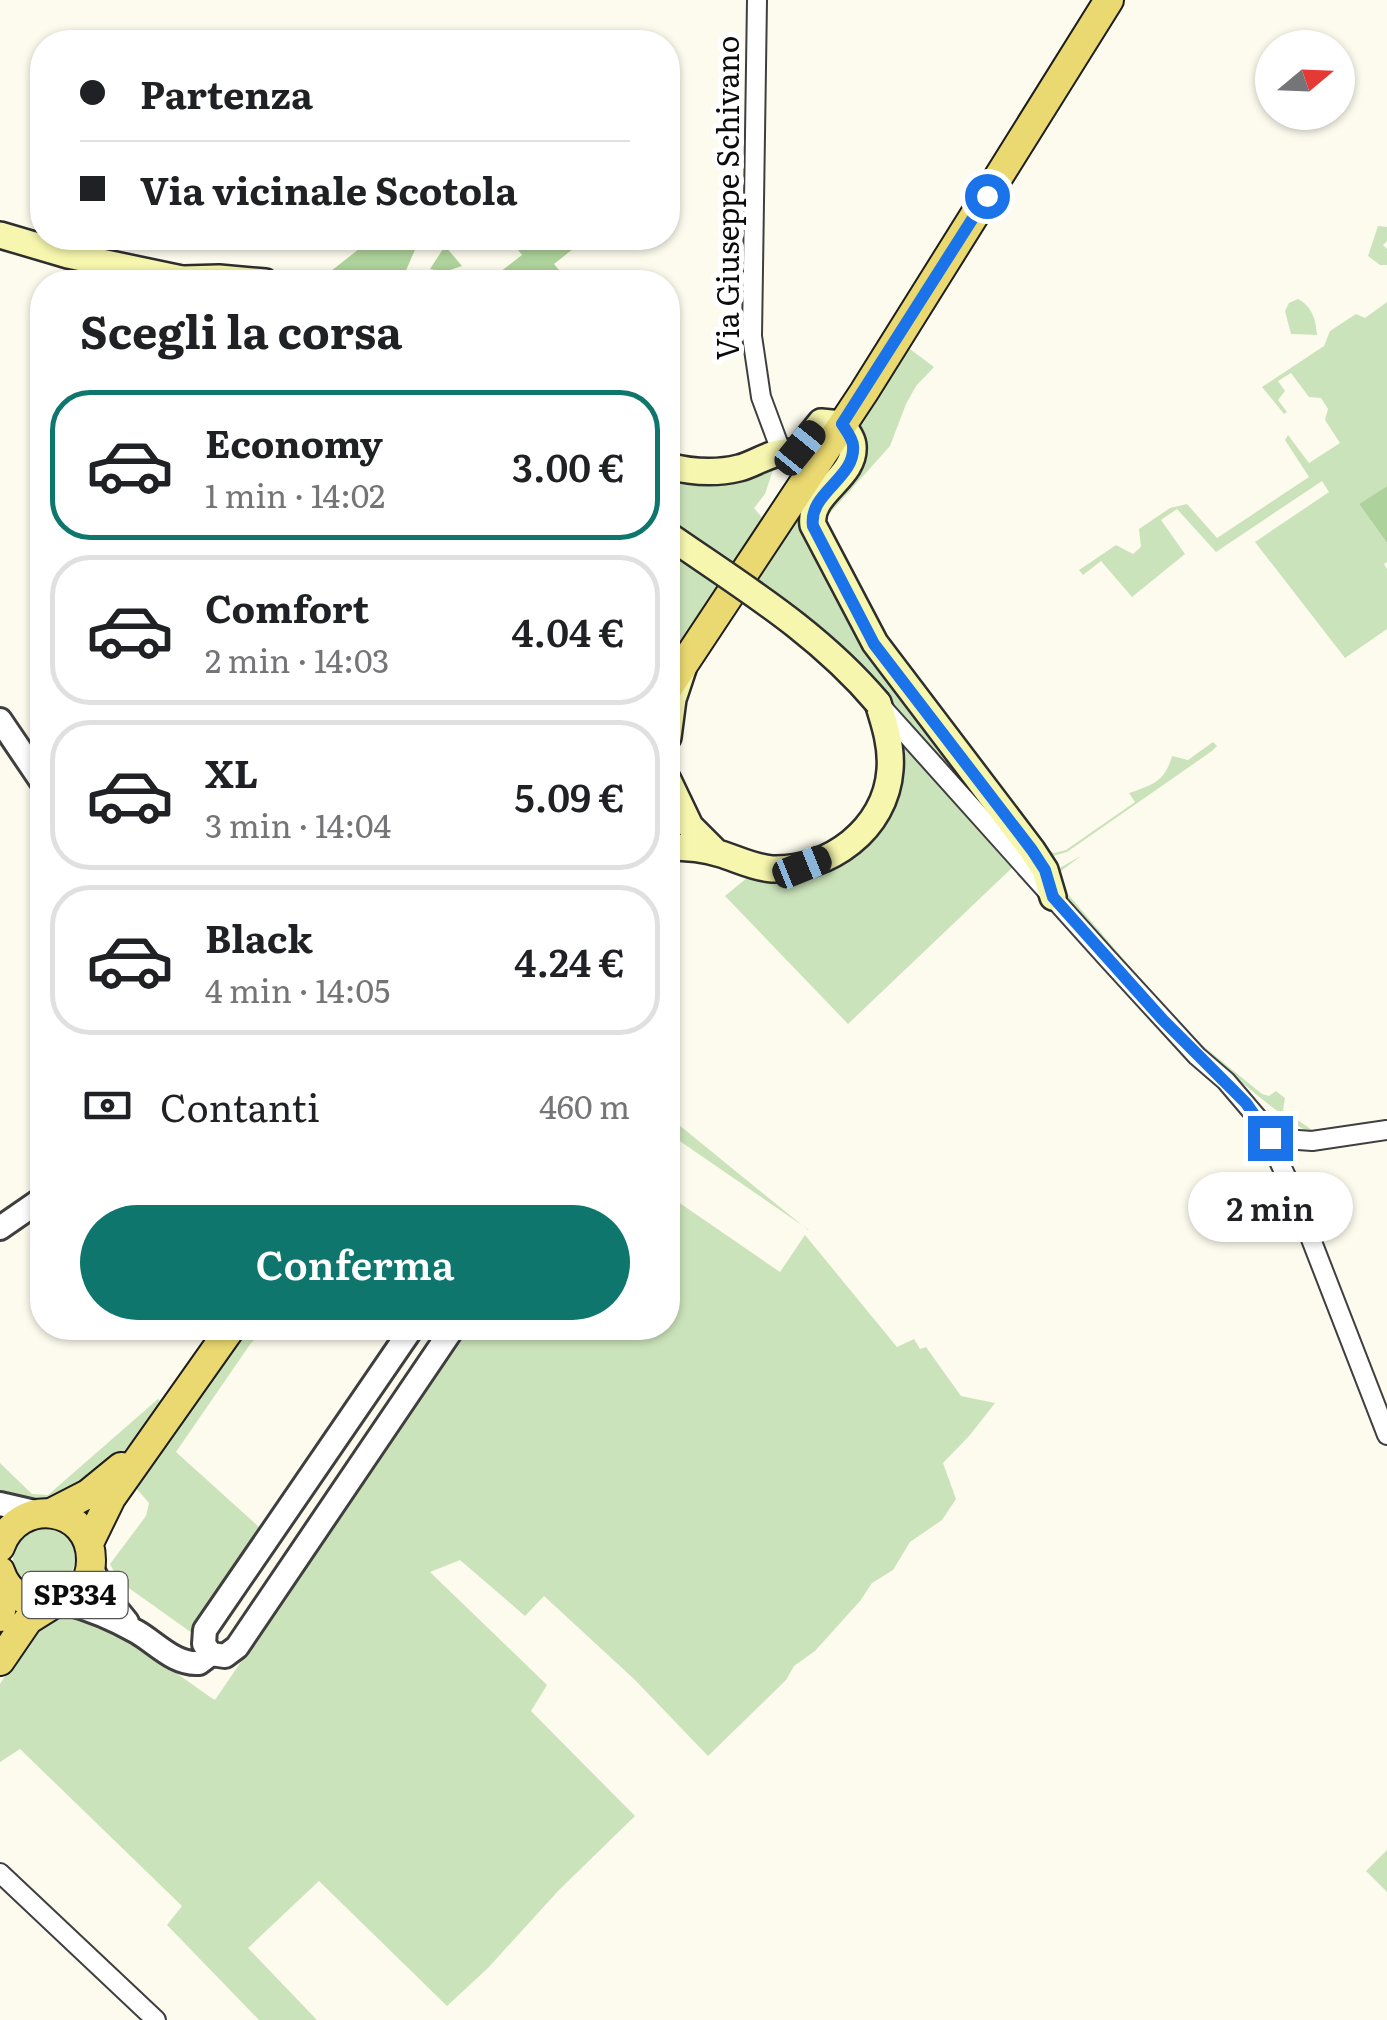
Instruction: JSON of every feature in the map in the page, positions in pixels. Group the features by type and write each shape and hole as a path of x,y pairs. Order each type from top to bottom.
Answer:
{"main road":[{"path":"680,670 842,424 1109,0"},
{"path":"0,236 30,244"},
{"path":"50,250 139,270"},
{"path":"680,469 737,469 781,451 791,453 800,448 821,422 842,424"},
{"path":"842,424 854,444 851,460 816,504 811,516 813,526 874,644 1032,850 1045,870 1053,897"},
{"path":"680,543 811,634 846,666 878,703 890,745 885,796 864,832 846,847 802,867 768,869 716,852 680,846"},
{"path":"680,805 690,826 716,852"},
{"name":"SP334","path":"0,1661 28,1620 81,1589 101,1513 222,1340"},
{"name":"SP334","path":"0,1548 17,1522 88,1494 149,1443"},
{"name":"SP334","path":"45,1513 74,1523 90,1555"},
{"name":"SP334","path":"0,1573 16,1596 36,1605 58,1603"},
{"name":"SP334","path":"0,1573 0,1617"}],"street":[{"name":"Via Giuseppe Schivano","path":"758,0 752,336 762,397 781,451"},
{"path":"878,703 1152,1008 1236,1092 1270,1138 1387,1436"},
{"path":"0,720 30,764"},
{"path":"1270,1138 1312,1141 1387,1130"},
{"path":"0,1228 30,1207"},
{"path":"404,1340 206,1630 204,1644 212,1654 225,1656 232,1652 446,1340"},
{"path":"300,1488 332,1510"},
{"path":"0,1504 45,1513"},
{"path":"90,1555 105,1595 137,1632"},
{"path":"58,1603 91,1610 137,1632 188,1664 199,1663 212,1654"},
{"path":"0,1873 156,2020"}],"green space":[{"path":"1378,226 1387,227 1387,241 1383,245 1387,249 1387,265 1368,256"},
{"path":"358,250 415,250 406,270 332,270"},
{"path":"442,250 448,250 462,266 450,270 430,269"},
{"path":"518,250 572,250 554,264 559,270 503,270 522,255"},
{"path":"1298,299 1312,314 1317,335 1291,334 1285,311 1289,303"},
{"path":"1387,302 1387,486 1359,504 1387,543 1387,629 1345,658 1255,542 1329,492 1322,481 1216,552 1177,509 1161,520 1185,554 1132,597 1101,561 1083,575 1079,570 1116,545 1133,554 1141,547 1139,529 1170,508 1187,504 1217,538 1309,477 1285,440 1288,435 1309,463 1340,443 1325,420 1328,409 1321,398 1309,397 1291,373 1278,381 1285,391 1278,400 1287,412 1284,414 1262,387 1324,346 1330,331 1356,314 1365,318"},
{"path":"906,346 934,367 916,386 890,446 830,513 819,510 867,450 855,425"},
{"path":"773,470 765,494 754,508 764,520 733,567 680,533 680,483 702,486 732,483"},
{"path":"1387,486 1387,543 1359,504"},
{"path":"799,512 842,598 1035,867 857,664 754,581"},
{"path":"680,554 723,582 680,648"},
{"path":"898,737 1014,866 848,1024 725,896 753,873 843,859"},
{"path":"1213,742 1217,746 1212,751 1067,852 1053,856 1043,852 1041,847 1054,853 1066,850 1135,802 1129,793 1157,781 1172,756 1188,760"},
{"path":"1081,856 1057,874 1059,882 1054,871"},
{"path":"1061,887 1183,1028 1091,931"},
{"path":"1191,1036 1262,1094 1269,1096 1276,1091 1285,1098 1283,1110 1312,1130 1387,1123 1309,1132 1248,1088"},
{"path":"680,1126 803,1226 680,1141"},
{"path":"680,1203 780,1272 805,1235 897,1347 914,1339 920,1349 926,1347 961,1396 995,1403 943,1463 956,1499 942,1520 910,1542 893,1570 872,1583 815,1651 794,1666 786,1680 708,1756 634,1679 544,1596 525,1616 460,1560 430,1572 547,1685 531,1711 635,1816 447,2006 319,1881 248,1948 317,2020 259,2020 167,1925 182,1906 20,1749 0,1762 0,1684 44,1614 64,1614 109,1630 215,1700 459,1340 680,1340"},
{"path":"237,1340 254,1340 176,1452 259,1527 192,1633 119,1581 110,1564 146,1516 149,1503 136,1488"},
{"path":"158,1399 162,1403 129,1445 95,1479 54,1499 29,1502 0,1498 0,1463 32,1494 48,1495"},
{"path":"44,1527 66,1536 75,1558 66,1580 44,1589 22,1580 13,1558 22,1536"},
{"path":"1387,1850 1387,1892 1366,1871"}],"route":[{"path":"987,196 842,424 854,444 851,460 816,504 811,516 813,526 874,644 1021,834 1045,870 1053,897 1163,1020 1246,1103 1270,1138"}]}
